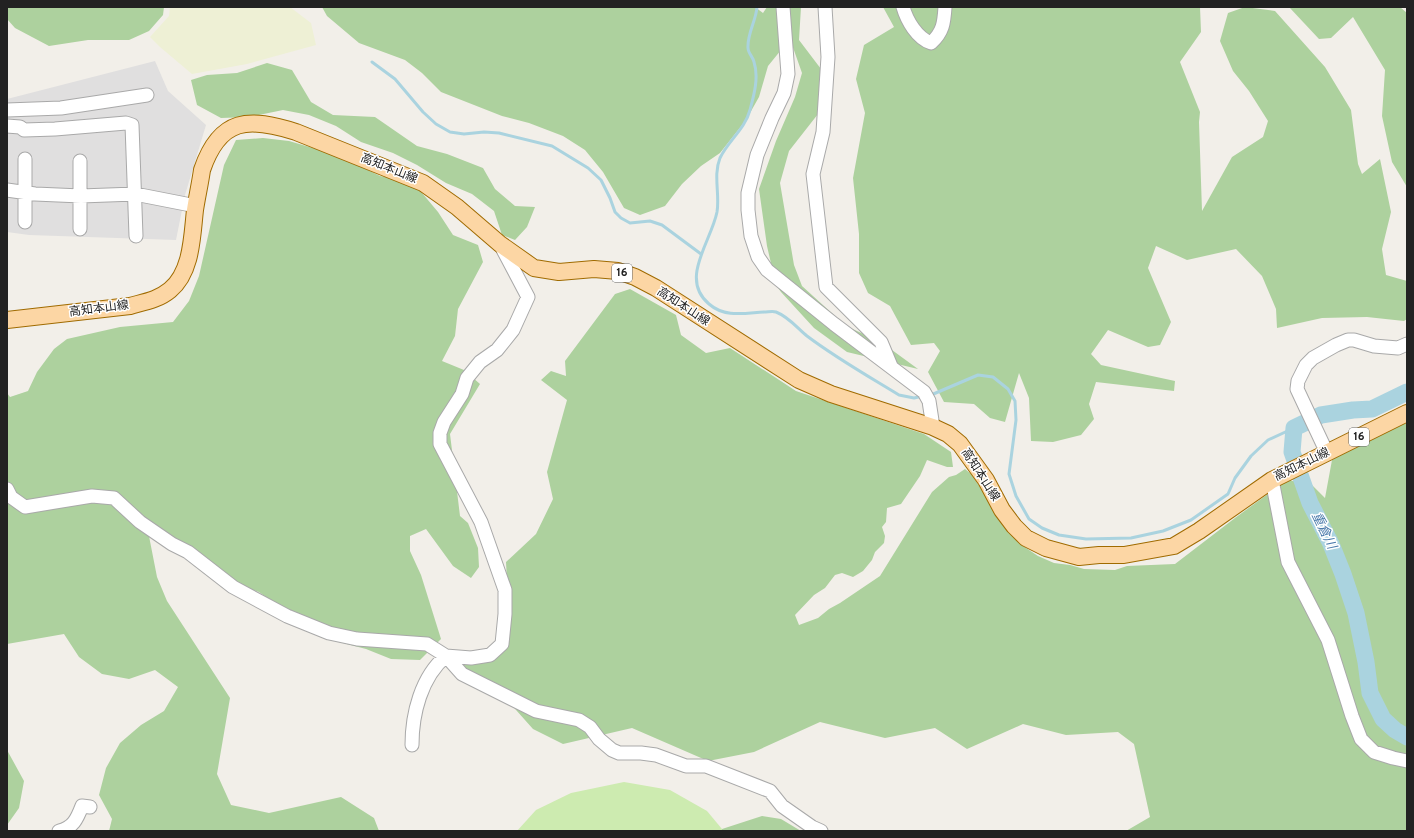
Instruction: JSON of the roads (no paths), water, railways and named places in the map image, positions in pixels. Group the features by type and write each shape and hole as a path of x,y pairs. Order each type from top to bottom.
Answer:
{"main road":[{"name":"高知本山線","path":"7,320 130,306 150,301 171,290 185,269 189,254 202,170 214,143 224,133 235,127 246,124 263,124 278,126 296,132 423,183 457,207 500,244 534,268 559,272 594,269 618,271 635,277 656,288 799,380 831,394 933,427 948,434 960,444 986,480 1002,510 1014,526 1026,538 1046,548 1079,557 1124,554 1174,546 1199,531 1276,477 1407,413"}],"street":[{"path":"782,7 788,74 784,93 757,155 748,193 751,236 758,257 767,270 927,396 933,427"},
{"path":"825,7 828,57 823,132 813,174 826,287 881,342 892,368"},
{"path":"903,7 906,18 918,35 925,41 931,43 939,36 944,22 945,7"},
{"path":"7,110 61,108 146,94"},
{"path":"7,126 20,127 24,130 55,130 126,123 132,125 136,236"},
{"path":"24,222 25,159"},
{"path":"80,161 80,229"},
{"path":"7,190 25,193 81,196 135,194 196,206"},
{"path":"412,745 412,733 419,700 427,680 437,663 446,656 471,658 490,655 502,644 505,614 505,590 481,522 440,444 440,433 444,422 462,394 468,378 480,362 497,350 513,330 528,297 500,244"},
{"path":"1327,453 1297,389 1298,381 1306,365 1313,358 1348,340 1354,340 1374,346 1398,348 1407,344"},
{"path":"1276,477 1288,562 1328,640 1352,716 1361,739 1374,752 1407,761"},
{"path":"7,489 11,497 25,507 92,496 114,498 140,522 172,544 188,552 232,587 287,616 329,633 357,639 426,644 446,656 462,674 536,711 579,720 590,727 599,739 612,750 619,753 656,755 686,766 706,766 735,779 770,791 782,806 812,828 821,831"},
{"path":"59,831 65,830 77,820 82,806 90,807"}],"waterway":[{"path":"757,7 748,43 748,50 753,60 756,74 754,92 748,117 723,152 718,165 717,212 697,272 697,283 700,294 709,304 728,313 742,314 776,312 781,314 829,352 899,395 914,398 923,396"},
{"path":"372,62 395,79 423,112 436,124 450,132 464,134 484,132 499,133 552,146 588,168 601,180 615,212 621,218 630,223 650,221 662,225 701,254"},
{"path":"931,395 978,375 993,377 1008,389 1015,401 1016,420 1009,474 1016,496 1029,519 1042,528 1059,535 1086,539 1131,538 1163,531 1191,520 1228,494 1235,478 1251,456 1268,440 1294,428"},
{"name":"重倉川","path":"1407,392 1372,409 1353,410 1321,415 1294,428 1292,452 1310,503 1331,544 1343,574 1356,613 1366,662 1370,693 1383,719 1395,730 1407,737"}]}
